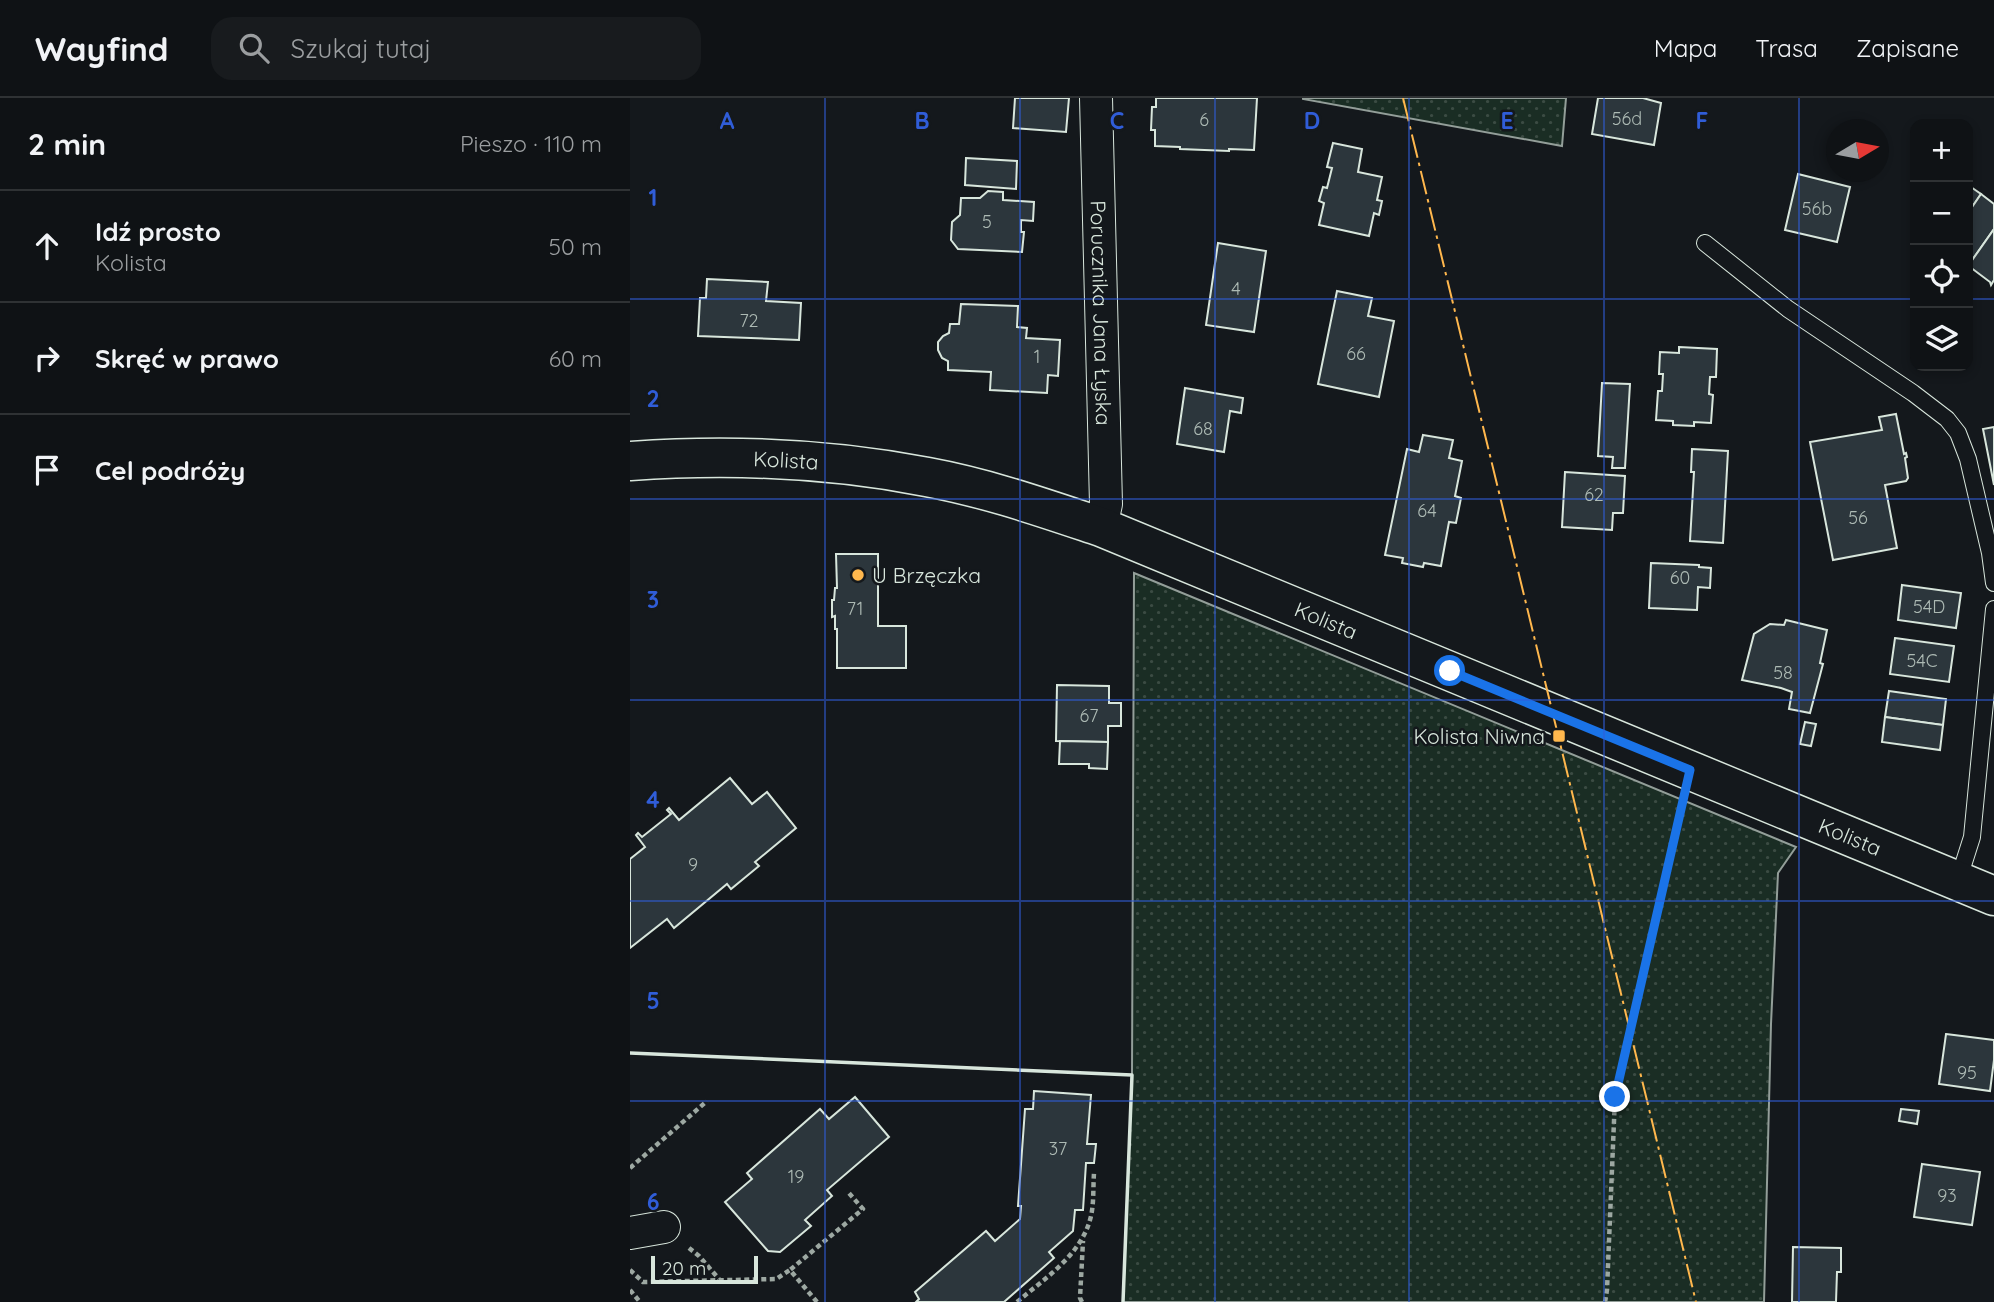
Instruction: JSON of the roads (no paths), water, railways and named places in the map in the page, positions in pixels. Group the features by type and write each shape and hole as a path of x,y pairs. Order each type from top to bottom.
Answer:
{"street":[{"name":"Porucznika Jana Łyska","path":"1096,98 1106,503 1101,527"},
{"name":"Kolista","path":"630,461 717,456 826,462 927,477 1019,499 1101,527 1994,895"},
{"path":"630,1233 664,1227"}],"lane":[{"path":"1705,243 1788,309 1947,419 1958,433 1968,459 1990,553 1994,583"},
{"path":"1958,881 1972,837 1994,609"}],"place":[{"name":"U Brzęczka","path":"858,575"},
{"name":"Kolista Niwna","path":"1559,736"}]}
